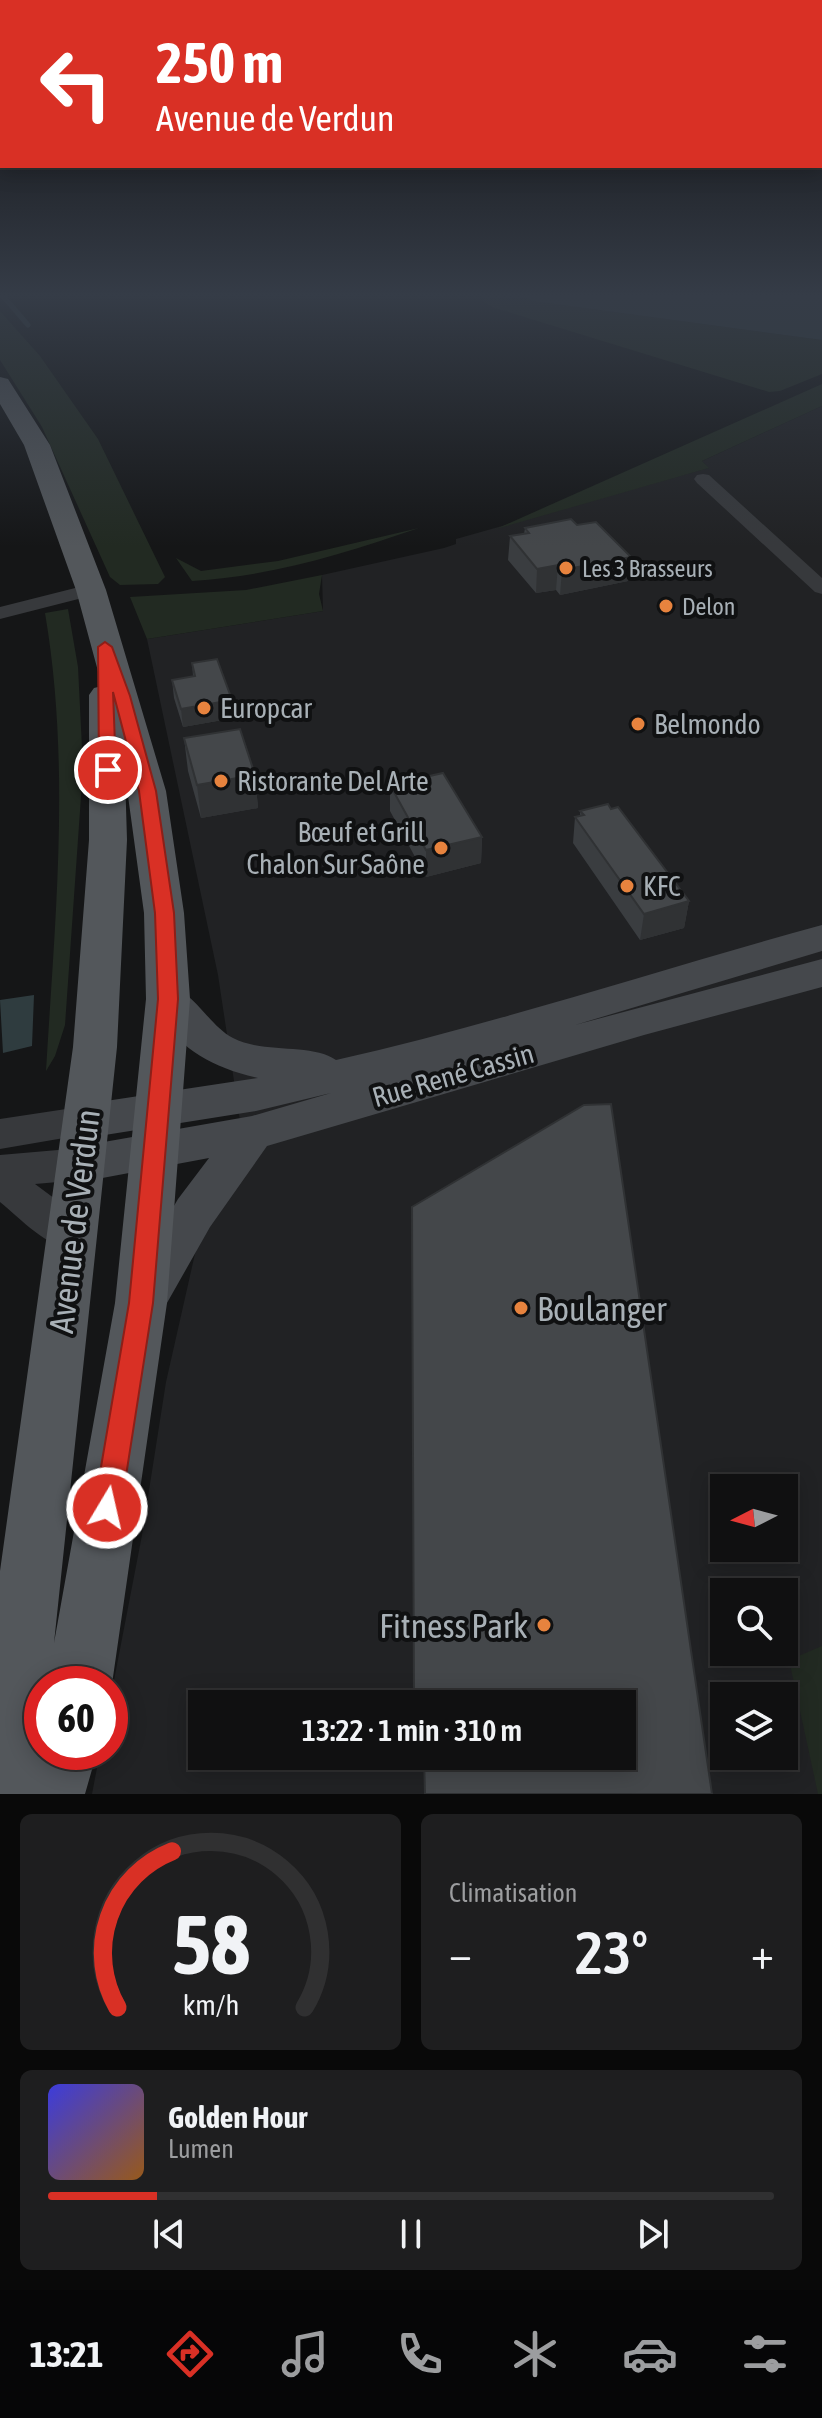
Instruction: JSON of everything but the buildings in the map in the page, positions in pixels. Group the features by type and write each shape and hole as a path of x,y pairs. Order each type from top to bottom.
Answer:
{"main road":[{"name":"Avenue de Verdun","path":"4,396 37,445 91,590 148,791 164,913 168,999 141,1303 82,1666"},
{"name":"Avenue de Verdun","path":"19,1794 22,1642 95,1047 108,840 105,647"},
{"path":"644,1020 808,941"},
{"name":"Rue René Cassin","path":"158,1131 256,1095 524,1026 808,941"},
{"name":"Rue René Cassin","path":"83,1143 158,1131 252,1133 644,1020 822,973"},
{"path":"168,999 202,1039 221,1050 274,1065 358,1071"},
{"path":"141,1303 194,1213 252,1133"},
{"path":"51,1794 58,1770"}],"street":[{"path":"703,479 822,588"},
{"path":"0,613 91,590"},
{"path":"0,1134 83,1143"},
{"path":"0,1171 83,1143"},
{"path":"0,1180 72,1234"}],"shaded area":[{"path":"12,380 57,380 98,439 165,577 158,584 120,585 110,577 42,427"},
{"path":"729,380 808,380 769,392"},
{"path":"822,384 822,406 702,461 709,468 496,529"},
{"path":"822,406 822,1794 92,1794 97,1770 128,1770 128,1666 117,1666 142,1535 166,1382 199,1236 247,1167 218,975 147,639 323,611 322,575 444,548 456,544 456,539 708,468 702,461"},
{"path":"419,528 280,569 222,578 192,581 176,558 201,571 278,561"},
{"path":"322,575 319,594 323,611 147,639 130,597 246,590"},
{"path":"68,609 78,667 83,768 65,1025 55,1056 46,1071 59,842 59,785 53,670 45,613"},
{"path":"34,995 32,1046 3,1053 0,1000"},
{"path":"822,1646 822,1794 818,1794 798,1702 798,1682 794,1682 790,1666 798,1666 798,1656"}],"place":[{"name":"Les 3 Brasseurs","path":"566,568"},
{"name":"Delon","path":"666,606"},
{"name":"Europcar","path":"204,708"},
{"name":"Belmondo","path":"638,724"},
{"name":"Ristorante Del Arte","path":"221,781"},
{"name":"Bœuf et Grill Chalon Sur Saône","path":"441,848"},
{"name":"KFC","path":"627,886"},
{"name":"Boulanger","path":"521,1308"},
{"name":"Fitness Park","path":"544,1625"}],"route":[{"path":"107,1508 141,1303 168,999 164,913 148,791 105,647 108,770"}]}
